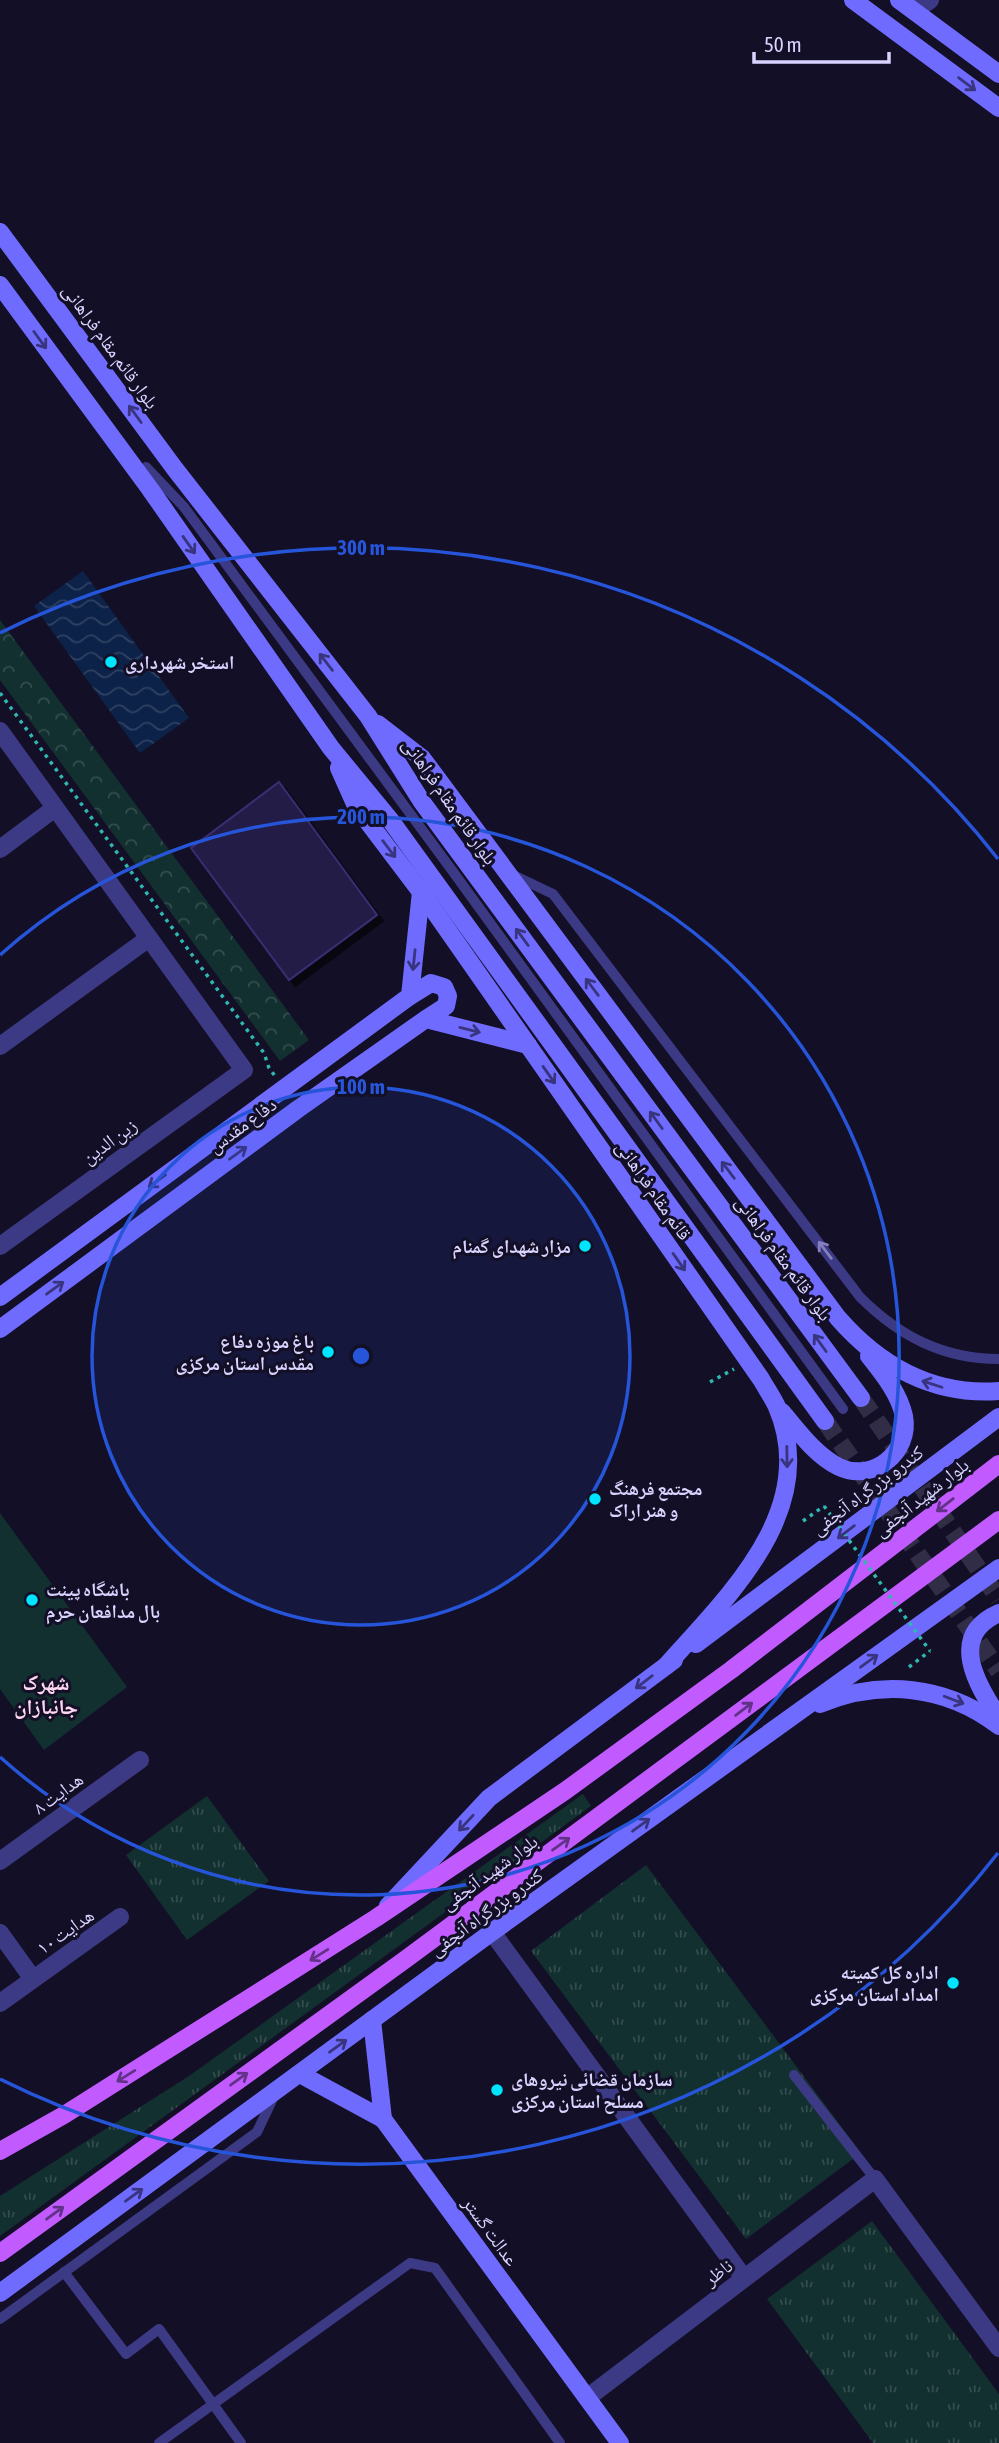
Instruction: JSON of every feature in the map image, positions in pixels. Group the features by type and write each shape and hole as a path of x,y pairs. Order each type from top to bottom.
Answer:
{"main road":[{"name":"بلوار شهید آنجفی","path":"0,2151 75,2108 376,1918 565,1791 731,1670 999,1464"},
{"name":"بلوار شهید آنجفی","path":"0,2253 406,1959 999,1520"}],"street":[{"path":"853,0 999,108"},
{"path":"907,6 930,0"},
{"path":"907,6 999,74"},
{"name":"بلوار قائم مقام فراهانی","path":"0,232 183,480 368,716 422,802 861,1398"},
{"path":"0,285 150,489 331,748 391,821 825,1421"},
{"path":"368,716 422,758 890,1384 905,1419 905,1429 899,1448 886,1462 868,1471 858,1472 838,1466 809,1442 777,1407"},
{"path":"0,731 149,938 0,1046"},
{"name":"قائم مقام فراهانی","path":"331,748 356,806 421,892 748,1360 777,1407 786,1436 788,1457 787,1479 776,1519 758,1556 746,1573 666,1667"},
{"path":"0,849 55,808"},
{"path":"410,996 421,892"},
{"name":"زین الدین","path":"0,1246 244,1070 149,938"},
{"name":"دفاع مقدس","path":"0,1297 410,996 431,983 444,987 448,996 446,1006 298,1109 0,1329"},
{"path":"426,1019 528,1045"},
{"path":"858,1340 890,1364 926,1382 967,1391 999,1391"},
{"name":"کندرو بزرگراه آنجفی","path":"376,1918 489,1798 999,1418"},
{"name":"کندرو بزرگراه آنجفی","path":"0,2292 492,1932 999,1568"},
{"path":"999,1613 979,1627 969,1656 974,1676 999,1718"},
{"path":"794,1715 859,1691 903,1688 925,1691 963,1703 999,1726"},
{"name":"هدایت ۸","path":"0,1861 140,1760"},
{"name":"هدایت ۱۰","path":"0,2003 120,1917"},
{"path":"492,1932 744,2278"},
{"path":"0,1933 33,1979"},
{"path":"372,2021 383,2119"},
{"name":"عدالت گستر","path":"300,2074 383,2119 620,2443"},
{"path":"875,2179 999,2348"},
{"name":"ناظر","path":"587,2398 875,2179"}],"lane":[{"path":"146,467 184,508 443,858 843,1409"},
{"path":"507,872 553,894 852,1286 881,1318 902,1333 942,1350 965,1356 999,1359"},
{"path":"794,2075 875,2179"},
{"path":"0,2319 257,2132 277,2091"},
{"path":"159,2443 410,2263 435,2268 560,2443"},
{"path":"64,2272 126,2354 159,2329 241,2443"}],"path":[{"path":"0,693 264,1053 269,1068 284,1088"},
{"path":"710,1382 748,1360"},
{"path":"803,1521 824,1506 930,1651 909,1667"}],"green space":[{"path":"0,620 309,1040 280,1061 0,680"},
{"name":"باشگاه پینت بال مدافعان حرم","path":"0,1513 127,1687 44,1750 0,1689"},
{"path":"583,1794 591,1806 0,2236 0,2196 189,2076"},
{"path":"207,1796 269,1881 187,1940 126,1855"},
{"path":"646,1865 861,2153 746,2239 531,1951"},
{"path":"872,2221 999,2394 999,2443 873,2443 767,2299"}],"water":[{"name":"استخر شهرداری","path":"83,571 189,718 140,753 34,606"}],"building":[{"path":"279,782 377,915 289,980 191,848"}],"tunnel":[{"path":"861,1398 999,1599"},
{"path":"825,1421 999,1671"}],"place":[{"name":"استخر شهرداری","path":"111,662"},
{"name":"مزار شهدای گمنام","path":"585,1246"},
{"name":"باغ موزه دفاع مقدس استان مرکزی","path":"328,1352"},
{"name":"مجتمع فرهنگ و هنر اراک","path":"595,1499"},
{"name":"باشگاه پینت بال مدافعان حرم","path":"32,1600"},
{"name":"اداره کل کمیته امداد استان مرکزی","path":"953,1983"},
{"name":"سازمان قضائی نیروهای مسلح استان مرکزی","path":"497,2090"}],"district":[{"name":"شهرک جانبازان","path":"46,1695"}]}
